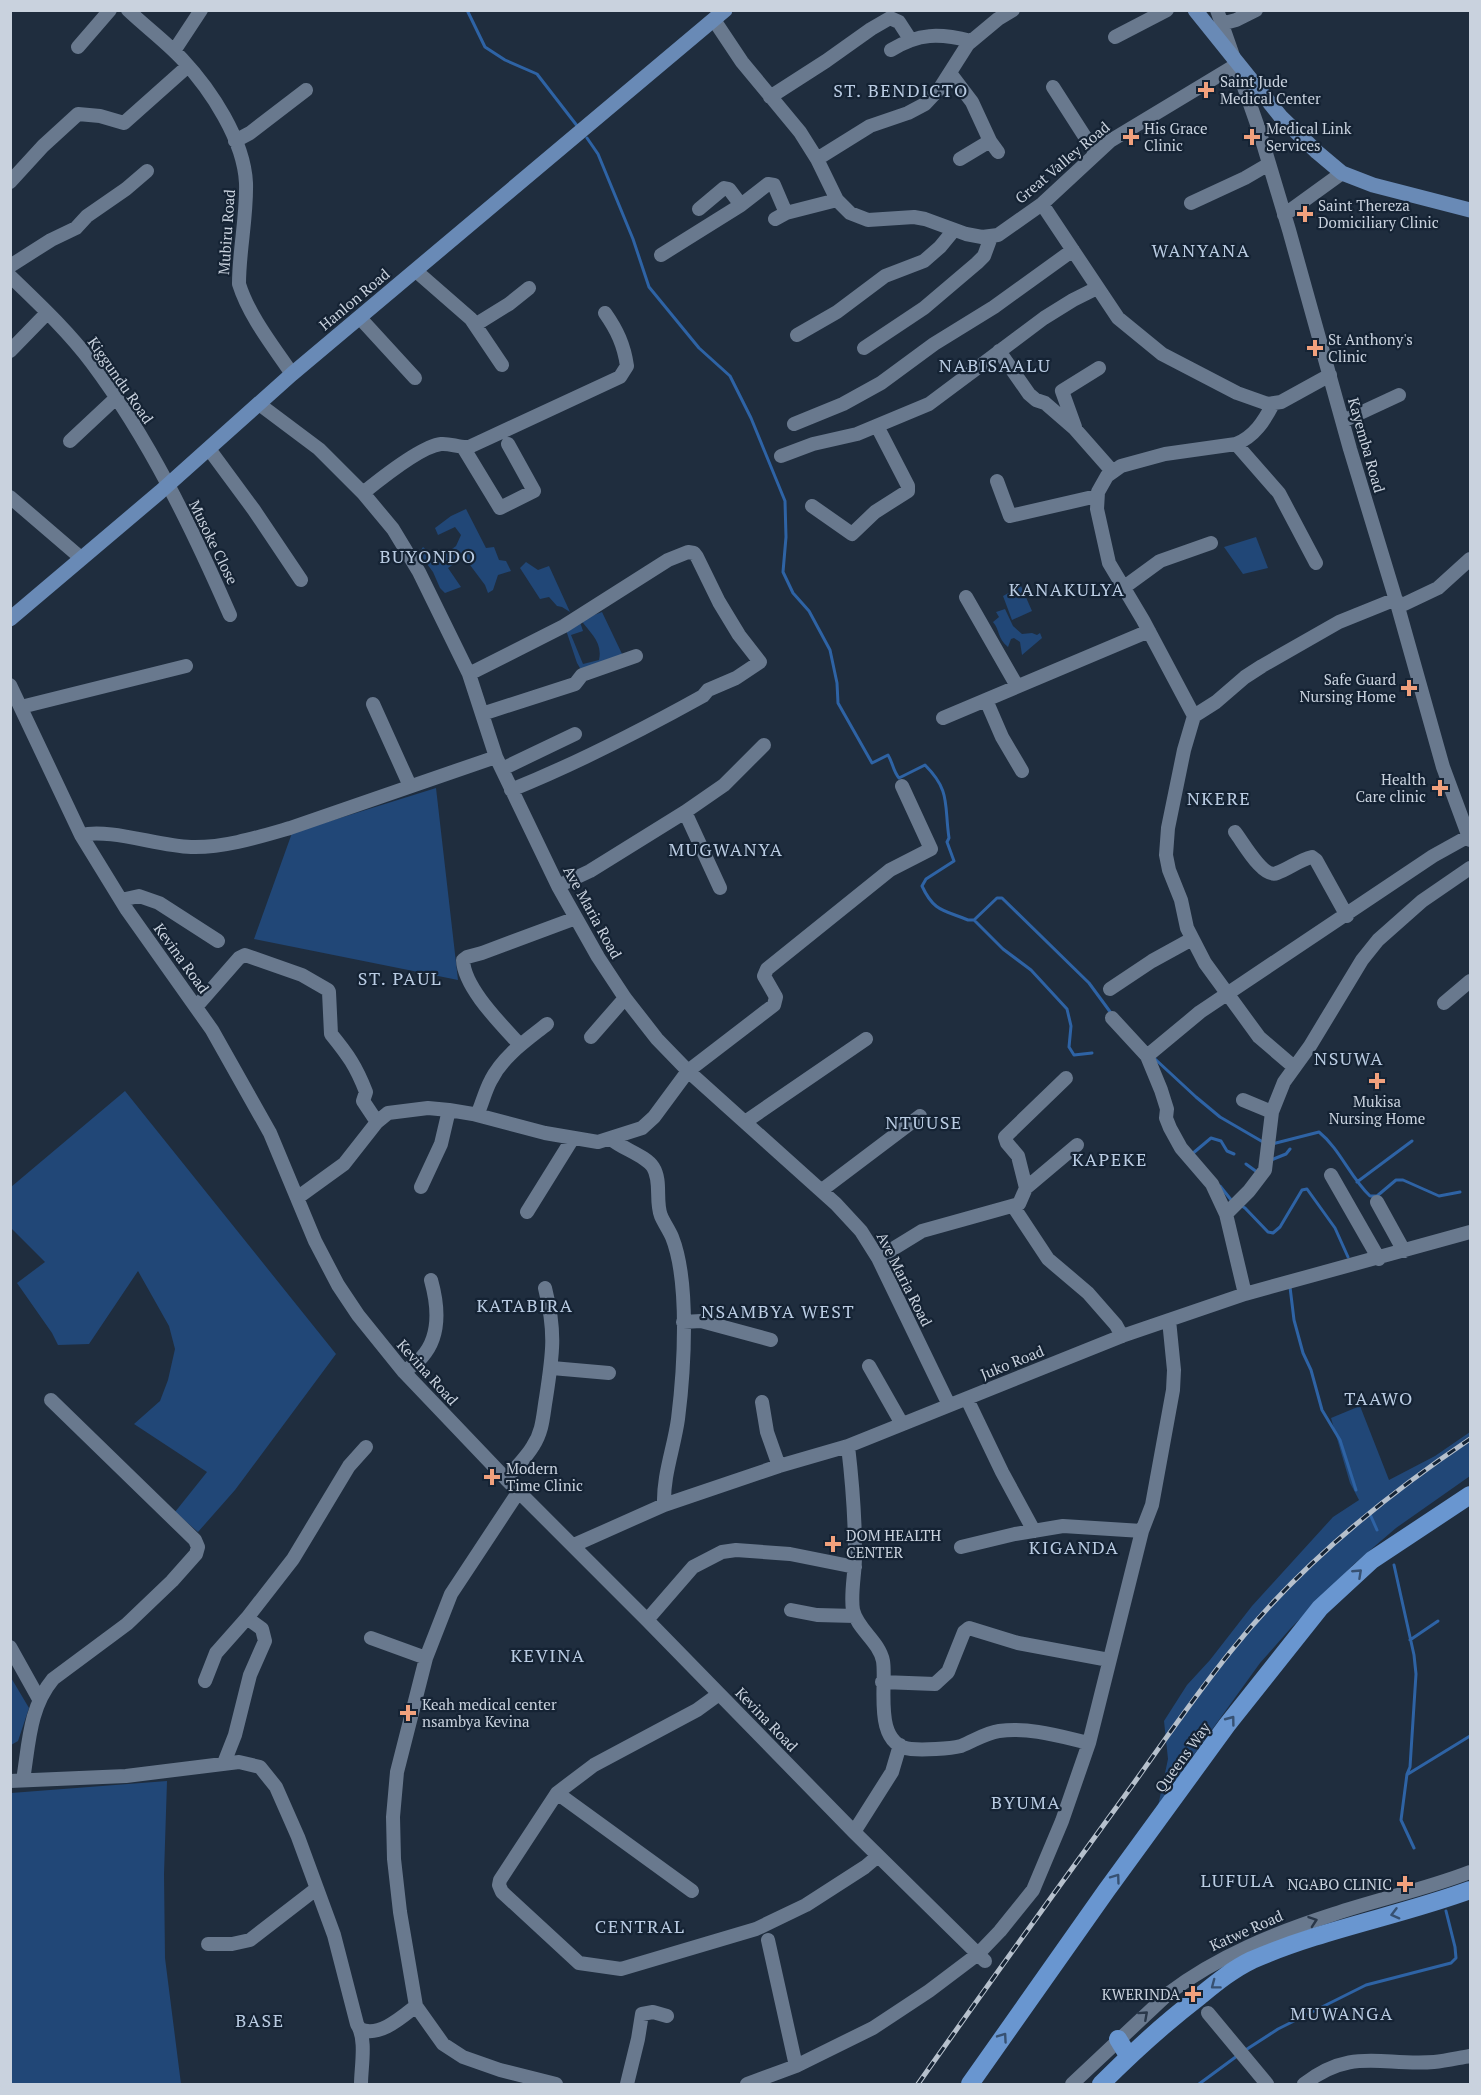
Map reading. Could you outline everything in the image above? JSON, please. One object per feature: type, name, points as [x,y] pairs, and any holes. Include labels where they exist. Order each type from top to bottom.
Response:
[{"type":"highway","name":"Queens Way","points":[[970,2085],[1221,1735],[1320,1608],[1372,1560],[1470,1495]]},
{"type":"highway","name":"Katwe Road","points":[[1104,2083],[1170,2019],[1251,1961],[1422,1897],[1470,1890]]},
{"type":"highway","points":[[1118,2039],[1129,2057]]},
{"type":"main road","points":[[1195,10],[1281,117],[1342,173],[1373,185],[1470,210]]},
{"type":"main road","name":"Hanlon Road","points":[[10,619],[168,485],[292,374],[719,15]]},
{"type":"street","points":[[78,47],[110,10]]},
{"type":"street","name":"Mubiru Road","points":[[128,10],[188,66],[221,112],[235,141],[246,184],[239,284],[245,299],[292,374]]},
{"type":"street","points":[[174,51],[201,10]]},
{"type":"street","points":[[1115,37],[1167,10]]},
{"type":"street","points":[[1219,17],[1236,20],[1256,10]]},
{"type":"street","points":[[817,159],[870,126],[908,113],[925,104],[940,88],[965,47],[1009,11]]},
{"type":"street","points":[[719,15],[742,62],[800,132],[817,159],[837,200],[850,213],[862,219],[877,220],[915,216],[966,234],[991,237],[984,256],[977,263],[924,308],[864,348]]},
{"type":"street","name":"Kayemba Road","points":[[1219,17],[1269,164],[1443,767],[1470,838]]},
{"type":"street","points":[[771,97],[890,18],[899,22],[910,39]]},
{"type":"street","points":[[891,50],[910,39],[949,36],[971,41]]},
{"type":"street","name":"Great Valley Road","points":[[991,237],[998,235],[1042,204],[1110,141],[1235,62]]},
{"type":"street","points":[[10,182],[78,114],[100,116],[124,123],[188,66]]},
{"type":"street","points":[[950,73],[972,102],[994,146],[960,159]]},
{"type":"street","points":[[1053,87],[1096,154]]},
{"type":"street","points":[[235,141],[250,133],[306,90]]},
{"type":"street","points":[[1191,204],[1269,164]]},
{"type":"street","points":[[11,277],[51,240],[76,228],[87,216],[126,189],[147,171]]},
{"type":"street","points":[[1284,215],[1342,173]]},
{"type":"street","points":[[661,255],[741,205],[771,183],[774,185],[781,216],[837,200]]},
{"type":"street","points":[[699,209],[724,188],[729,189],[741,205]]},
{"type":"street","points":[[1042,204],[1118,318],[1162,354],[1237,393],[1273,404],[1281,402],[1330,375]]},
{"type":"street","points":[[797,335],[837,312],[885,276],[924,261],[954,230]]},
{"type":"street","points":[[794,424],[843,404],[880,383],[934,344],[994,307],[1073,250]]},
{"type":"street","points":[[416,271],[475,325],[502,365]]},
{"type":"street","name":"Kiggundu Road","points":[[11,277],[91,361],[168,485]]},
{"type":"street","points":[[475,325],[509,304],[529,288]]},
{"type":"street","points":[[781,456],[813,444],[857,434],[929,404],[1057,309],[1097,288]]},
{"type":"street","points":[[363,493],[426,449],[442,444],[469,447],[620,377],[627,366],[624,346],[604,313]]},
{"type":"street","points":[[10,351],[48,314]]},
{"type":"street","points":[[360,318],[415,378]]},
{"type":"street","points":[[999,351],[1029,394],[1034,399],[1045,403],[1076,429],[1112,471]]},
{"type":"street","points":[[1076,429],[1062,391],[1099,368]]},
{"type":"street","points":[[1343,421],[1399,395]]},
{"type":"street","points":[[70,441],[116,398]]},
{"type":"street","name":"Ave Maria Road","points":[[259,404],[319,449],[363,493],[393,529],[419,572],[469,674],[499,763],[558,886],[625,998],[657,1039],[688,1071],[822,1190],[853,1222],[878,1258],[949,1405]]},
{"type":"street","points":[[1194,716],[1107,558],[1097,509],[1098,496],[1102,483],[1112,471],[1121,466],[1165,454],[1236,444],[1258,428],[1273,404]]},
{"type":"street","points":[[812,506],[852,534],[875,512],[908,491],[908,486],[877,426]]},
{"type":"street","points":[[463,447],[500,508],[534,491],[508,444]]},
{"type":"street","points":[[1236,444],[1279,493],[1316,563]]},
{"type":"street","points":[[209,449],[301,580]]},
{"type":"street","points":[[997,481],[1010,516],[1098,496]]},
{"type":"street","name":"Musoke Close","points":[[168,485],[230,615]]},
{"type":"street","points":[[10,497],[81,558]]},
{"type":"street","points":[[1123,588],[1160,561],[1211,543]]},
{"type":"street","points":[[469,674],[564,626],[668,560],[688,552],[697,557],[739,635],[760,662],[736,678],[708,690],[703,696],[641,731],[567,767],[511,790]]},
{"type":"street","points":[[1294,1067],[1259,1037],[1205,963],[1187,928],[1181,900],[1169,870],[1166,855],[1168,828],[1184,750],[1194,716],[1216,702],[1245,677],[1339,622],[1422,597],[1438,588],[1470,560]]},
{"type":"street","points":[[966,597],[1017,687]]},
{"type":"street","points":[[943,718],[1149,631]]},
{"type":"street","points":[[482,714],[562,689],[575,684],[583,674],[636,656]]},
{"type":"street","points":[[21,707],[186,666]]},
{"type":"street","name":"Kevina Road","points":[[10,685],[81,835],[121,900],[212,1030],[270,1133],[315,1241],[338,1285],[358,1315],[404,1372],[506,1479],[574,1545],[854,1832],[981,1958]]},
{"type":"street","points":[[986,700],[1002,736],[1022,771]]},
{"type":"street","points":[[373,704],[410,786]]},
{"type":"street","points":[[81,835],[97,833],[190,847],[218,845],[290,828],[410,786],[499,763],[576,735]]},
{"type":"street","points":[[558,886],[590,871],[685,812],[724,785],[764,746]]},
{"type":"street","points":[[297,1198],[344,1164],[377,1122],[388,1113],[428,1108],[449,1110],[477,1115],[510,1125],[598,1142],[646,1125],[688,1071],[774,1005],[776,998],[764,976],[767,969],[890,870],[931,849],[902,786]]},
{"type":"street","points":[[685,812],[720,888]]},
{"type":"street","points":[[1235,832],[1268,874],[1274,875],[1304,858],[1312,857],[1316,860],[1347,916]]},
{"type":"street","points":[[1147,1056],[1200,1012],[1347,916],[1433,856],[1470,838]]},
{"type":"street","points":[[1226,1214],[1249,1191],[1265,1170],[1272,1112],[1284,1082],[1310,1046],[1371,947],[1422,902],[1470,868]]},
{"type":"street","points":[[121,900],[139,896],[159,903],[218,941]]},
{"type":"street","points":[[520,1045],[479,998],[464,968],[463,960],[576,918]]},
{"type":"street","points":[[1110,990],[1152,961],[1192,939]]},
{"type":"street","points":[[196,1007],[239,958],[245,955],[302,975],[328,990],[331,1034],[347,1052],[359,1072],[366,1092],[363,1101],[377,1122]]},
{"type":"street","points":[[1444,1003],[1470,981]]},
{"type":"street","points":[[591,1037],[625,998]]},
{"type":"street","points":[[1112,1018],[1147,1056],[1161,1090],[1170,1128],[1181,1148],[1212,1184],[1226,1214],[1245,1294]]},
{"type":"street","points":[[477,1115],[491,1080],[509,1056],[547,1024]]},
{"type":"street","points":[[745,1122],[866,1039]]},
{"type":"street","points":[[1026,1188],[1018,1156],[1005,1137],[1066,1078]]},
{"type":"street","points":[[1243,1100],[1272,1112]]},
{"type":"street","points":[[421,1187],[441,1144],[449,1110]]},
{"type":"street","points":[[822,1190],[920,1116]]},
{"type":"street","points":[[527,1212],[573,1138]]},
{"type":"street","points":[[611,1139],[620,1147],[646,1161],[657,1177],[661,1215],[672,1237],[681,1280],[684,1344],[678,1419],[664,1477],[664,1505]]},
{"type":"street","points":[[878,1258],[921,1232],[1013,1206],[1020,1202],[1026,1188],[1077,1145]]},
{"type":"street","points":[[1331,1175],[1379,1258]]},
{"type":"street","points":[[1377,1202],[1404,1251]]},
{"type":"street","points":[[1013,1206],[1048,1259],[1088,1293],[1116,1325],[1122,1336]]},
{"type":"street","name":"Juko Road","points":[[574,1545],[664,1505],[778,1466],[848,1446],[1122,1336],[1245,1294],[1470,1232]]},
{"type":"street","points":[[404,1372],[423,1356],[431,1344],[435,1331],[436,1298],[431,1281]]},
{"type":"street","points":[[506,1479],[533,1447],[542,1427],[552,1368],[553,1324],[545,1288]]},
{"type":"street","points":[[747,2085],[796,2066],[873,2028],[981,1958],[1033,1890],[1062,1821],[1089,1743],[1142,1531],[1152,1505],[1173,1390],[1174,1370],[1169,1320]]},
{"type":"street","points":[[683,1322],[701,1321],[771,1340]]},
{"type":"street","points":[[869,1366],[903,1424]]},
{"type":"street","points":[[552,1368],[609,1373]]},
{"type":"street","points":[[966,1399],[1034,1531]]},
{"type":"street","points":[[51,1400],[195,1540],[198,1547],[196,1554],[172,1581],[127,1624],[53,1679],[35,1709],[17,1781],[73,1780],[240,1762],[260,1767],[276,1787],[298,1837],[334,1935],[360,2029],[361,2085]]},
{"type":"street","points":[[762,1402],[767,1432],[778,1466]]},
{"type":"street","points":[[848,1446],[852,1483],[855,1567],[853,1605],[855,1616],[881,1655],[884,1664],[883,1710],[891,1736],[900,1745],[910,1749],[946,1749],[998,1731],[1025,1730],[1089,1743]]},
{"type":"street","points":[[205,1681],[216,1653],[248,1618],[293,1560],[343,1475],[366,1447]]},
{"type":"street","points":[[519,1491],[451,1594],[426,1658],[397,1772],[393,1817],[394,1859],[400,1912],[416,2006],[443,2044],[463,2057],[556,2085]]},
{"type":"street","points":[[961,1547],[1063,1526],[1142,1531]]},
{"type":"street","points":[[647,1620],[693,1567],[722,1552],[736,1550],[790,1554],[855,1567]]},
{"type":"street","points":[[790,1610],[817,1615],[855,1616]]},
{"type":"street","points":[[224,1763],[235,1736],[250,1675],[265,1641],[262,1629],[248,1618]]},
{"type":"street","points":[[882,1682],[935,1684],[948,1672],[964,1632],[969,1628],[1018,1643],[1109,1660]]},
{"type":"street","points":[[371,1638],[426,1658]]},
{"type":"street","points":[[10,1647],[39,1699]]},
{"type":"street","points":[[719,1694],[697,1710],[594,1765],[557,1793],[501,1880],[499,1885],[502,1892],[579,1964],[621,1969],[756,1929],[806,1905],[878,1856]]},
{"type":"street","points":[[854,1832],[892,1772],[900,1745]]},
{"type":"street","points":[[557,1793],[693,1891]]},
{"type":"street","name":"Katwe Road","points":[[1072,2085],[1118,2039],[1185,1981],[1235,1952],[1335,1914],[1422,1897],[1470,1872]]},
{"type":"street","points":[[208,1944],[232,1944],[250,1940],[316,1889]]},
{"type":"street","points":[[768,1940],[796,2066]]},
{"type":"street","points":[[360,2029],[375,2031],[397,2020],[416,2006]]},
{"type":"street","points":[[627,2085],[642,2014],[653,2012],[667,2016]]},
{"type":"street","points":[[1208,2013],[1267,2085]]},
{"type":"street","points":[[1304,2085],[1329,2068],[1348,2063],[1367,2060],[1435,2062],[1470,2056]]},
{"type":"shaded area","points":[[466,509],[486,548],[494,547],[499,560],[506,561],[511,571],[498,575],[493,590],[488,593],[485,585],[464,557],[448,568],[461,587],[445,593],[419,553],[423,547],[436,561],[456,546],[461,535],[455,527],[438,535],[435,528],[451,516]]},
{"type":"shaded area","points":[[1256,537],[1268,568],[1243,574],[1224,547]]},
{"type":"shaded area","points":[[526,562],[538,570],[549,566],[570,612],[557,606],[549,597],[540,599],[520,568]]},
{"type":"shaded area","points":[[1021,586],[1032,611],[1012,620],[1003,596]]},
{"type":"shaded area","points":[[1005,609],[1013,626],[1022,634],[1037,635],[1040,633],[1042,638],[1022,655],[1020,642],[1014,638],[1011,639],[1008,647],[993,622],[999,617],[996,612]]},
{"type":"shaded area","points":[[602,612],[623,656],[583,673],[577,663],[566,630],[580,622],[583,631],[571,635],[583,664],[599,660],[597,643],[581,620]]},
{"type":"shaded area","points":[[436,788],[458,980],[254,939],[292,833]]},
{"type":"shaded area","points":[[125,1091],[336,1354],[235,1490],[198,1532],[175,1512],[207,1472],[134,1424],[160,1401],[168,1380],[175,1349],[169,1326],[138,1271],[89,1344],[58,1345],[17,1283],[45,1262],[11,1228],[11,1187]]},
{"type":"shaded area","points":[[1360,1406],[1389,1480],[1435,1456],[1470,1432],[1470,1476],[1396,1528],[1354,1564],[1290,1629],[1260,1663],[1185,1767],[1157,1811],[1168,1759],[1164,1721],[1187,1685],[1210,1660],[1252,1606],[1333,1517],[1359,1500],[1350,1483],[1331,1418]]},
{"type":"shaded area","points":[[10,1676],[29,1708],[18,1741],[11,1745]]},
{"type":"shaded area","points":[[167,1781],[164,1874],[165,1958],[181,2084],[11,2084],[11,1793]]},
{"type":"waterway","points":[[467,10],[485,47],[505,60],[537,74],[578,127]]},
{"type":"waterway","points":[[587,138],[598,154],[633,239],[649,287],[699,348],[730,376],[751,418],[785,501],[786,537],[783,572],[793,593],[809,611],[830,650],[837,683],[838,703],[872,763],[888,755],[899,778],[925,765],[943,791],[949,838],[947,842],[954,861],[926,879],[922,886],[926,895],[940,909],[968,920],[974,920],[997,898],[1002,898],[1089,983],[1111,1013]]},
{"type":"waterway","points":[[974,920],[1003,949],[1031,970],[1067,1009],[1071,1026],[1069,1047],[1074,1055],[1092,1053]]},
{"type":"waterway","points":[[1155,1059],[1220,1117],[1263,1142]]},
{"type":"waterway","points":[[1272,1144],[1319,1132],[1333,1146],[1370,1196],[1377,1196],[1396,1180],[1403,1180],[1439,1196],[1460,1192]]},
{"type":"waterway","points":[[1192,1154],[1211,1138],[1221,1141],[1227,1151],[1234,1154]]},
{"type":"waterway","points":[[1357,1182],[1412,1141]]},
{"type":"waterway","points":[[1271,1160],[1286,1154],[1290,1149]]},
{"type":"waterway","points":[[1246,1164],[1257,1172]]},
{"type":"waterway","points":[[1220,1186],[1232,1201]]},
{"type":"waterway","points":[[1240,1205],[1268,1232],[1273,1233],[1280,1227],[1302,1190],[1307,1189],[1335,1228],[1348,1257]]},
{"type":"waterway","points":[[1290,1287],[1294,1320],[1303,1353],[1311,1370],[1322,1410],[1340,1440],[1356,1490]]},
{"type":"waterway","points":[[1369,1512],[1377,1530]]},
{"type":"waterway","points":[[1394,1565],[1416,1674],[1410,1767],[1401,1820],[1414,1848]]},
{"type":"waterway","points":[[1410,1640],[1438,1621]]},
{"type":"waterway","points":[[1408,1774],[1470,1736]]},
{"type":"waterway","points":[[1244,2051],[1278,2029],[1366,1985],[1451,1963],[1456,1958],[1455,1947],[1446,1911]]},
{"type":"waterway","points":[[1199,2084],[1237,2056]]},
{"type":"railway","points":[[918,2084],[1185,1711],[1257,1620],[1312,1563],[1342,1536],[1405,1485],[1470,1439]]},
{"type":"place","name":"Saint Jude Medical Center","points":[[1206,90]]},
{"type":"place","name":"His Grace Clinic","points":[[1131,137]]},
{"type":"place","name":"Medical Link Services","points":[[1252,137]]},
{"type":"place","name":"Saint Thereza Domiciliary Clinic","points":[[1305,214]]},
{"type":"place","name":"St Anthony's Clinic","points":[[1315,348]]},
{"type":"place","name":"Safe Guard Nursing Home","points":[[1409,688]]},
{"type":"place","name":"Health Care clinic","points":[[1440,788]]},
{"type":"place","name":"Mukisa Nursing Home","points":[[1377,1081]]},
{"type":"place","name":"Modern Time Clinic","points":[[492,1477]]},
{"type":"place","name":"DOM HEALTH CENTER","points":[[833,1544]]},
{"type":"place","name":"Keah medical center nsambya Kevina","points":[[408,1713]]},
{"type":"place","name":"NGABO CLINIC","points":[[1405,1884]]},
{"type":"place","name":"KWERINDA","points":[[1193,1994]]},
{"type":"district","name":"ST. BENDICTO","points":[[901,90]]},
{"type":"district","name":"WANYANA","points":[[1201,250]]},
{"type":"district","name":"NABISAALU","points":[[995,365]]},
{"type":"district","name":"BUYONDO","points":[[428,556]]},
{"type":"district","name":"KANAKULYA","points":[[1067,589]]},
{"type":"district","name":"NKERE","points":[[1219,798]]},
{"type":"district","name":"MUGWANYA","points":[[726,849]]},
{"type":"district","name":"ST. PAUL","points":[[400,978]]},
{"type":"district","name":"NSUWA","points":[[1349,1058]]},
{"type":"district","name":"NTUUSE","points":[[924,1122]]},
{"type":"district","name":"KAPEKE","points":[[1110,1159]]},
{"type":"district","name":"KATABIRA","points":[[525,1305]]},
{"type":"district","name":"NSAMBYA WEST","points":[[778,1311]]},
{"type":"district","name":"TAAWO","points":[[1379,1398]]},
{"type":"district","name":"KIGANDA","points":[[1074,1547]]},
{"type":"district","name":"KEVINA","points":[[548,1655]]},
{"type":"district","name":"BYUMA","points":[[1026,1802]]},
{"type":"district","name":"LUFULA","points":[[1238,1880]]},
{"type":"district","name":"CENTRAL","points":[[640,1926]]},
{"type":"district","name":"MUWANGA","points":[[1342,2013]]},
{"type":"district","name":"BASE","points":[[260,2020]]}]
